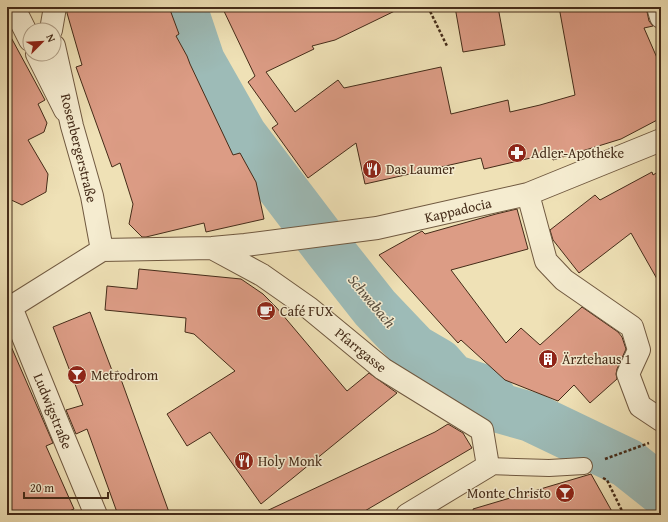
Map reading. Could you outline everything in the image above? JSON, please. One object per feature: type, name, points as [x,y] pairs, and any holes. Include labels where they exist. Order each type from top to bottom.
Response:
[{"type":"street","points":[[12,7],[22,24]]},
{"type":"street","points":[[52,22],[55,7]]},
{"type":"street","points":[[658,7],[661,17]]},
{"type":"street","points":[[41,62],[72,126]]},
{"type":"street","name":"Rosenbergerstraße","points":[[58,62],[72,126],[92,196],[102,250]]},
{"type":"street","name":"Kappadocia","points":[[245,245],[377,228],[528,194],[661,140]]},
{"type":"street","points":[[528,194],[546,262],[564,280],[632,327],[639,350],[628,374],[640,406],[661,420]]},
{"type":"street","name":"Pfarrgasse","points":[[102,250],[212,248],[245,245]]},
{"type":"street","name":"Pfarrgasse","points":[[212,248],[262,275],[309,308],[383,369],[482,430],[488,466]]},
{"type":"street","points":[[9,306],[102,250]]},
{"type":"street","name":"Ludwigstraße","points":[[9,306],[96,515]]},
{"type":"street","points":[[407,515],[488,466]]},
{"type":"lane","points":[[488,466],[549,468],[584,466]]},
{"type":"path","points":[[428,7],[448,46]]},
{"type":"path","points":[[584,466],[651,442]]},
{"type":"path","points":[[584,466],[607,480],[624,515]]},
{"type":"building","points":[[67,7],[169,7],[179,34],[176,36],[187,56],[233,155],[240,153],[256,182],[264,219],[206,232],[204,223],[146,237],[142,237],[129,224],[133,204],[120,163],[112,167],[76,67],[82,65],[67,13]]},
{"type":"building","points":[[222,7],[403,7],[335,40],[312,46],[314,49],[266,72],[295,112],[338,80],[344,88],[441,67],[451,114],[508,100],[510,112],[575,95],[559,7],[646,7],[649,21],[653,26],[644,28],[661,67],[661,118],[621,139],[553,160],[552,153],[484,169],[481,158],[365,184],[356,143],[308,178],[272,128],[278,124],[248,82],[255,76]]},
{"type":"building","points":[[455,7],[498,7],[505,45],[463,52]]},
{"type":"building","points":[[7,30],[22,58],[22,62],[24,62],[45,100],[38,104],[47,123],[44,132],[28,140],[48,174],[46,192],[22,205],[7,198]]},
{"type":"building","points":[[661,170],[661,286],[631,233],[579,273],[553,240],[550,230],[595,195],[600,200],[652,172],[653,175]]},
{"type":"building","points":[[517,209],[528,249],[451,270],[506,343],[521,328],[540,345],[582,307],[618,332],[622,337],[626,349],[617,369],[617,379],[590,403],[574,385],[558,401],[505,380],[461,340],[458,343],[379,255],[422,231],[425,234]]},
{"type":"building","points":[[139,269],[241,279],[263,294],[276,307],[347,391],[369,373],[397,393],[261,504],[210,432],[187,446],[167,414],[235,371],[194,334],[185,332],[186,318],[105,310],[107,286],[137,289]]},
{"type":"building","points":[[90,312],[113,373],[118,371],[170,515],[118,515],[87,429],[76,434],[66,410],[83,405],[53,327]]},
{"type":"building","points":[[7,337],[53,443],[46,446],[74,509],[59,515],[7,515]]},
{"type":"building","points":[[448,424],[463,433],[472,448],[358,515],[258,515],[435,432]]},
{"type":"building","points":[[591,474],[614,515],[474,515],[473,509]]},
{"type":"waterway","name":"Schwabach","points":[[182,7],[200,61],[242,135],[375,308],[414,349],[438,363],[452,379],[485,390],[499,408],[531,417],[627,463],[661,490]]},
{"type":"place","name":"Adler-Apotheke","points":[[517,153]]},
{"type":"place","name":"Das Laumer","points":[[372,169]]},
{"type":"place","name":"Café FUX","points":[[266,311]]},
{"type":"place","name":"Ärztehaus 1","points":[[548,359]]},
{"type":"place","name":"Metrodrom","points":[[77,375]]},
{"type":"place","name":"Holy Monk","points":[[244,461]]},
{"type":"place","name":"Monte Christo","points":[[565,493]]}]
